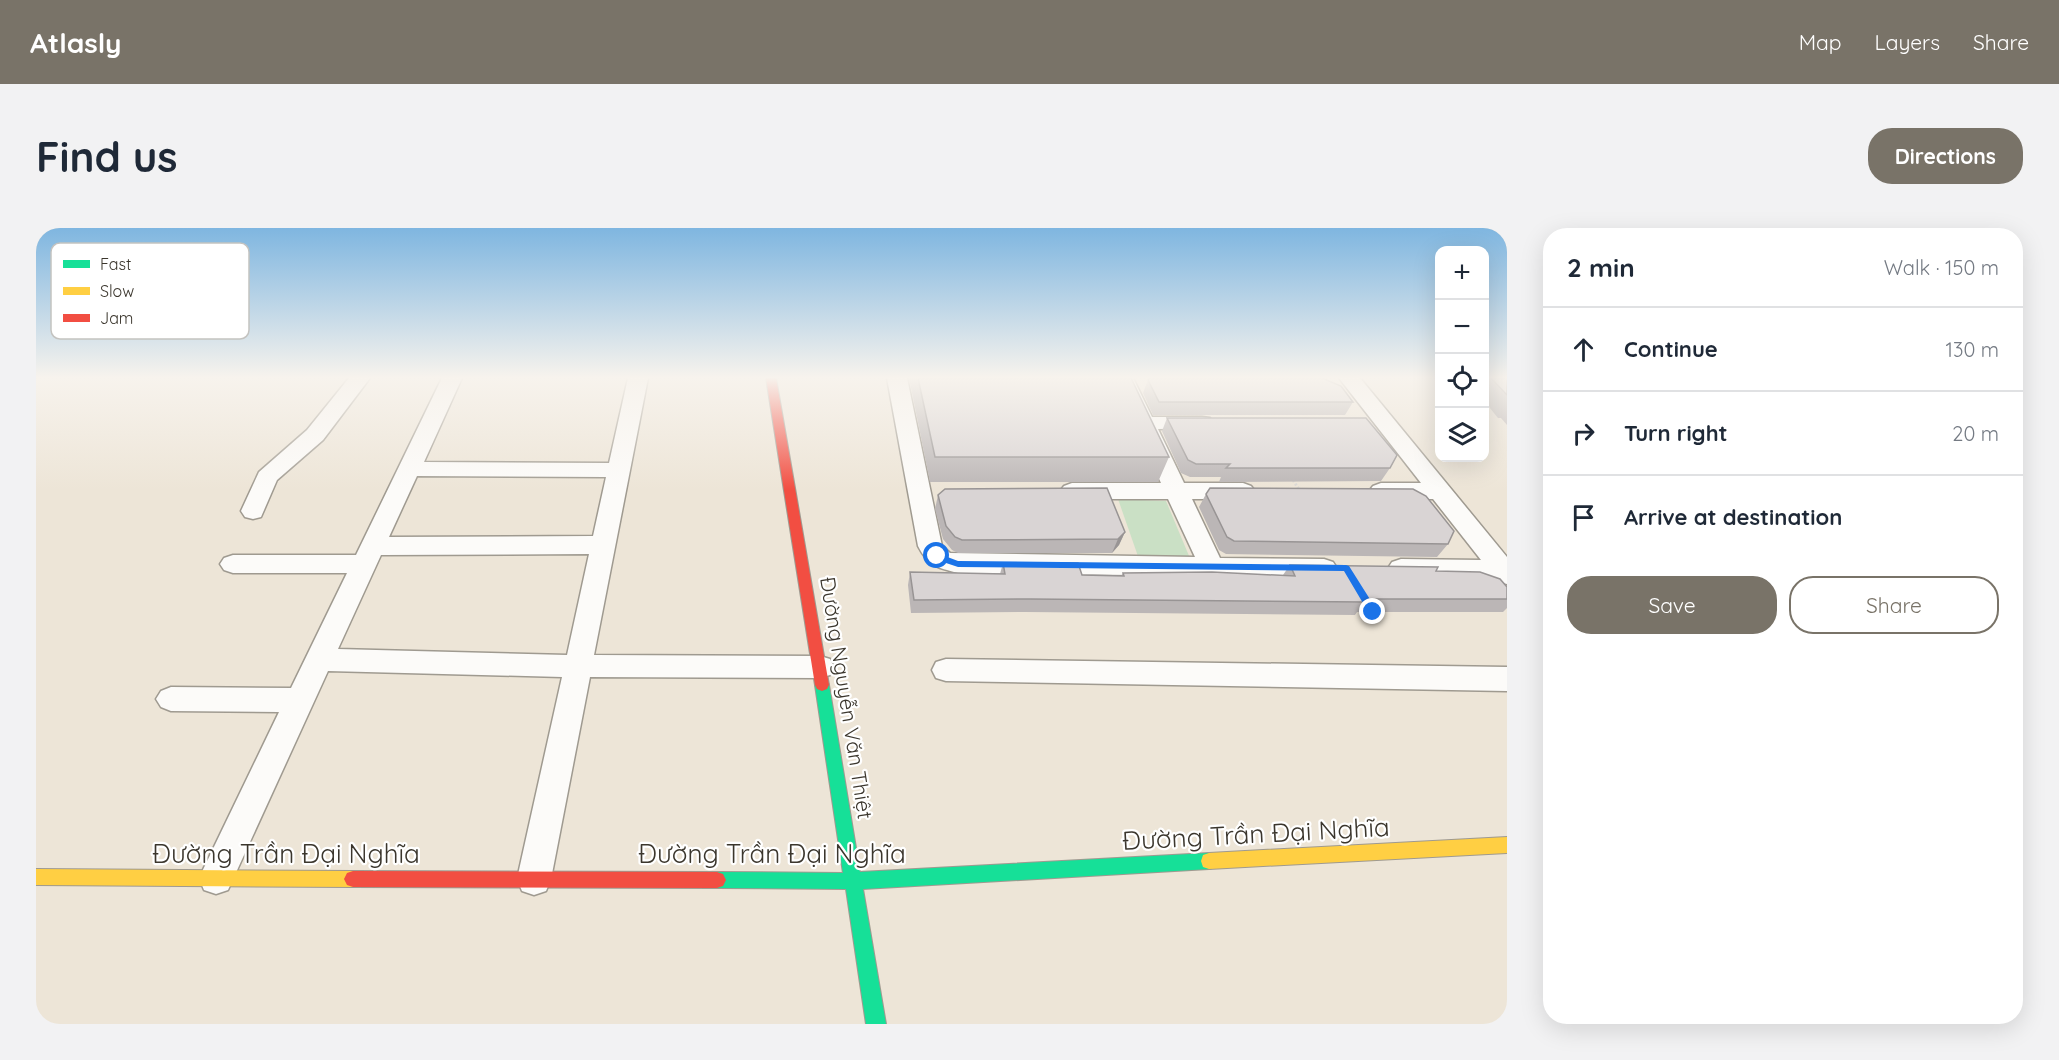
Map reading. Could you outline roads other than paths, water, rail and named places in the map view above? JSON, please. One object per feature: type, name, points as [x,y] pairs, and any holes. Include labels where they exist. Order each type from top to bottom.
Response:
[{"type":"street","points":[[253,510],[267,477],[315,435],[331,415]]},
{"type":"street","points":[[216,878],[435,415]]},
{"type":"street","points":[[534,879],[630,415]]},
{"type":"street","name":"Đường Nguyễn Văn Thiệt","points":[[777,415],[855,881],[876,1024]]},
{"type":"street","points":[[907,415],[929,492],[932,549],[942,560],[952,563],[1346,568]]},
{"type":"street","points":[[1140,415],[1212,567]]},
{"type":"street","points":[[1368,415],[1372,423],[1439,491],[1505,572]]},
{"type":"street","points":[[1143,423],[1224,423]]},
{"type":"street","points":[[409,470],[619,470]]},
{"type":"street","points":[[1046,492],[1266,491]]},
{"type":"street","points":[[1358,491],[1439,491]]},
{"type":"street","points":[[232,564],[369,555],[603,545]]},
{"type":"street","points":[[1382,568],[1505,572]]},
{"type":"street","points":[[319,660],[578,666],[820,667]]},
{"type":"street","points":[[946,670],[1507,678]]},
{"type":"street","points":[[171,699],[300,700]]},
{"type":"street","name":"Đường Trần Đại Nghĩa","points":[[38,879],[855,881],[1507,845]]}]
